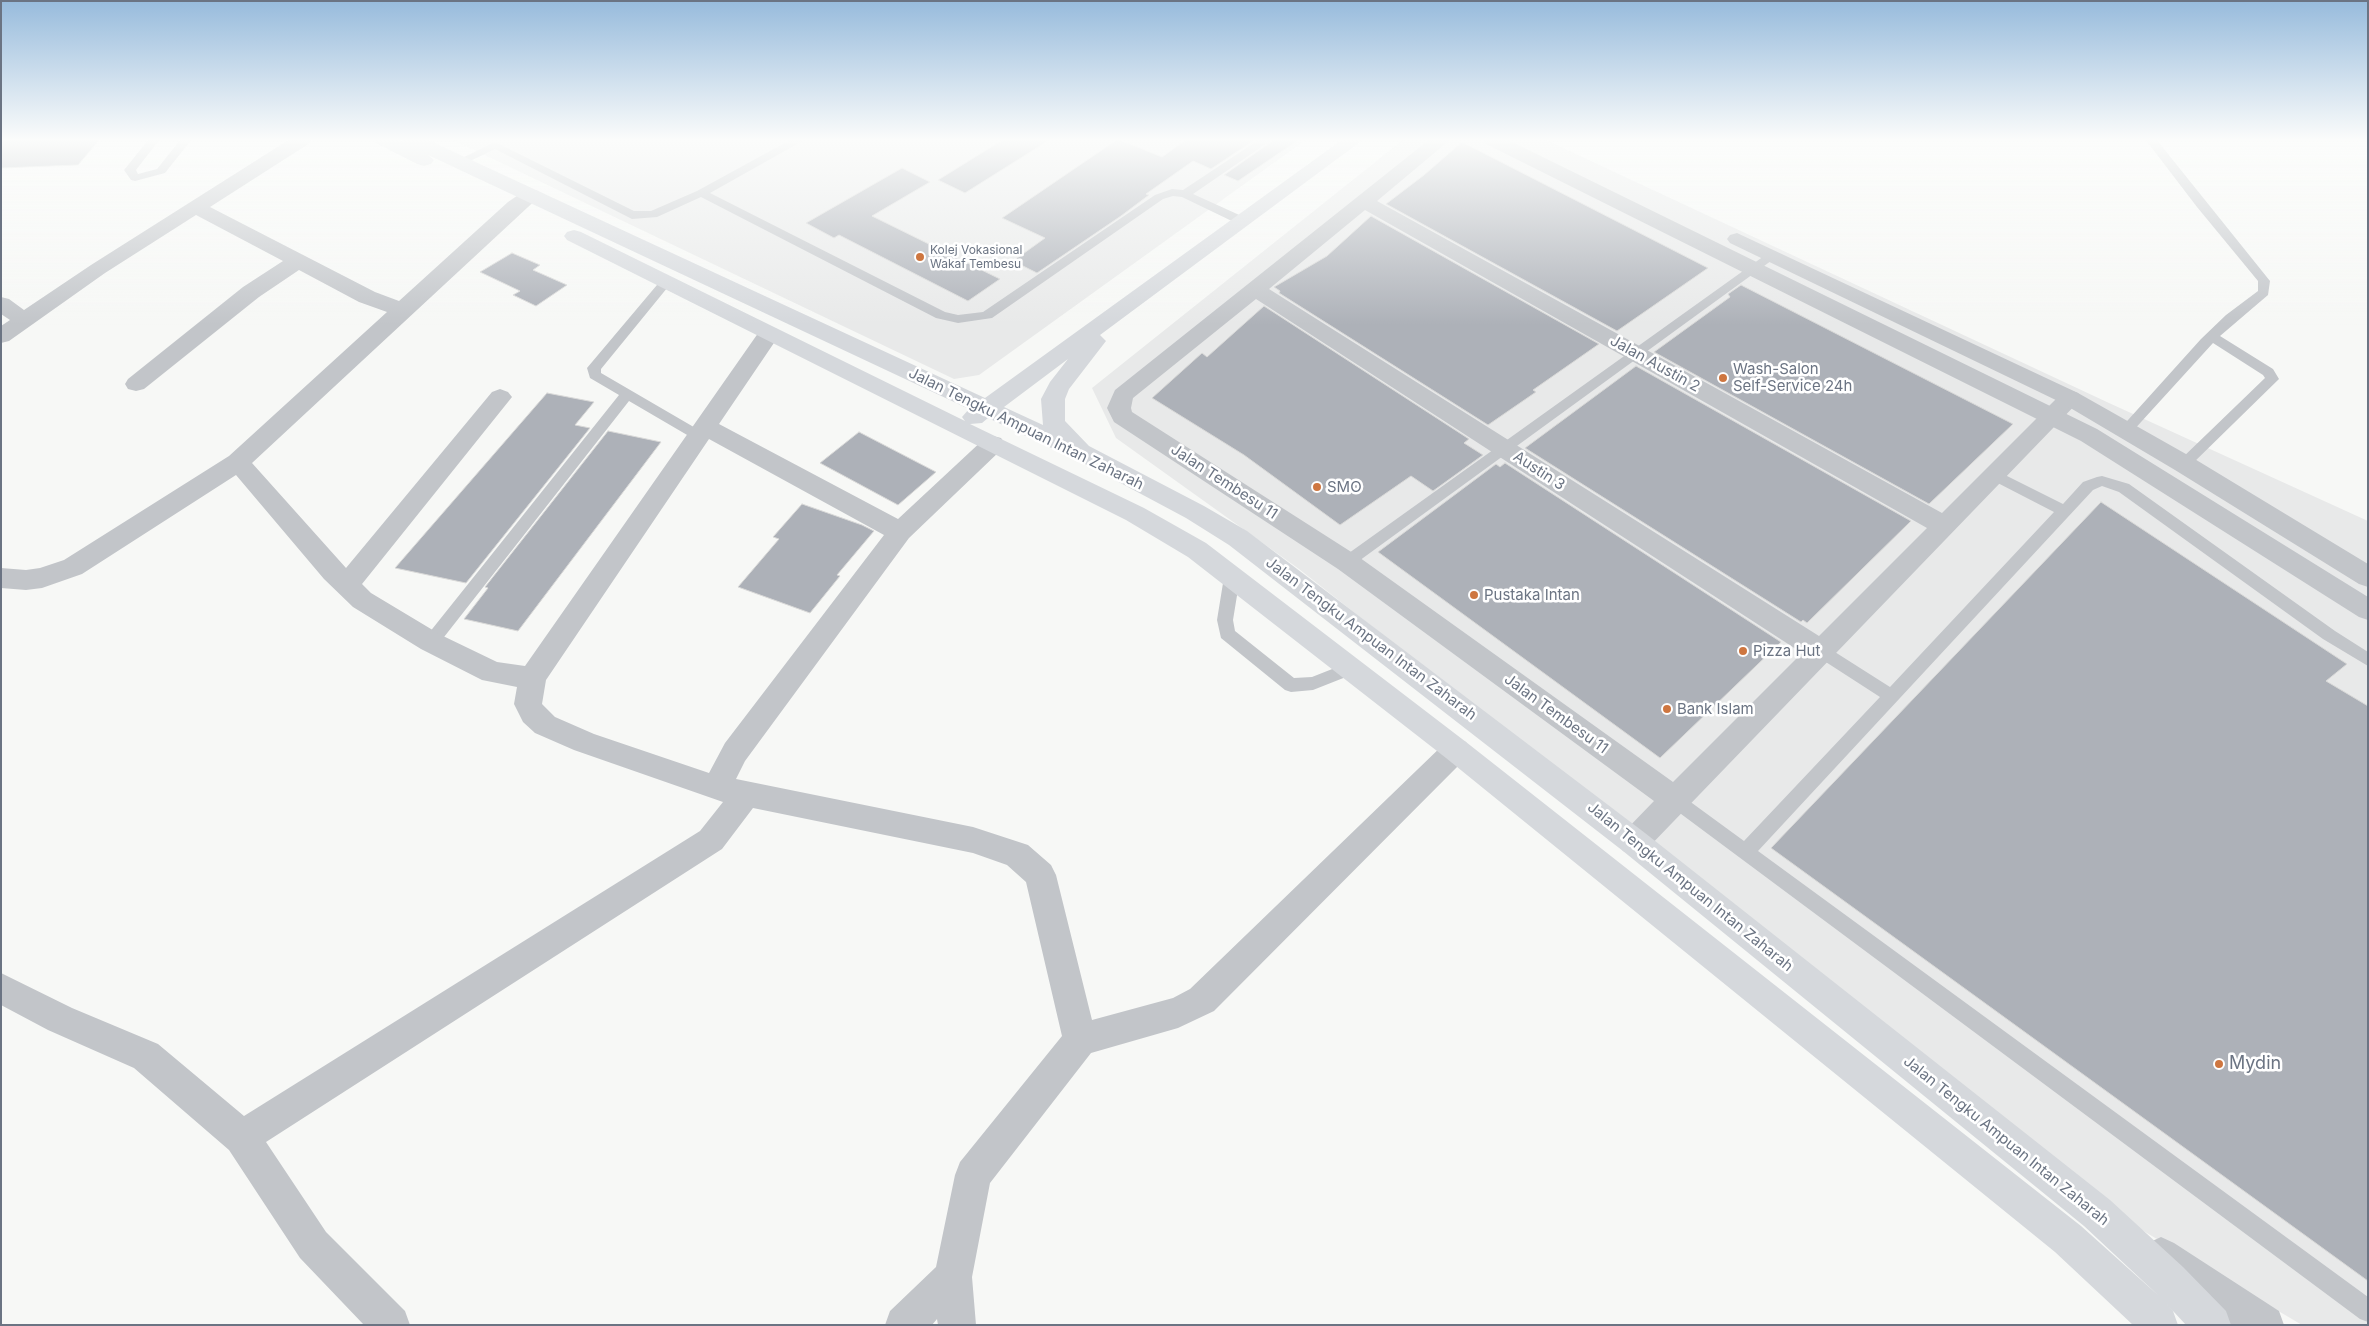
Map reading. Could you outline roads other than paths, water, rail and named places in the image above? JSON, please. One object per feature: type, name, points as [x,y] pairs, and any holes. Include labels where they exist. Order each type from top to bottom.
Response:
[{"type":"main road","name":"Jalan Tengku Ampuan Intan Zaharah","points":[[523,201],[666,282],[1134,514],[1197,550],[1456,750],[2068,1239],[2146,1310],[2159,1325]]},
{"type":"main road","name":"Jalan Tengku Ampuan Intan Zaharah","points":[[523,201],[928,381],[1094,458],[1195,512],[1238,538],[1350,621],[1634,842],[2097,1213],[2170,1280],[2212,1325]]},
{"type":"main road","points":[[959,428],[1270,201]]},
{"type":"main road","points":[[1094,458],[1065,438],[1053,422],[1053,399],[1058,387],[1118,312]]},
{"type":"main road","points":[[928,381],[957,389],[980,388],[1034,373]]},
{"type":"street","points":[[1,336],[98,269],[205,201]]},
{"type":"street","points":[[1,578],[26,580],[42,578],[73,567],[238,462],[523,201]]},
{"type":"street","points":[[1628,201],[1762,261],[2061,407],[2126,430],[2368,577]]},
{"type":"street","points":[[1658,201],[1690,216]]},
{"type":"street","name":"Jalan Tembesu 11","points":[[1365,202],[1123,395],[1119,408],[1122,416],[1347,562],[1675,800]]},
{"type":"street","name":"Jalan Austin 2","points":[[1365,202],[1944,526]]},
{"type":"street","points":[[195,207],[368,297],[402,310]]},
{"type":"street","points":[[1717,229],[1762,261]]},
{"type":"street","points":[[136,384],[251,292],[298,261]]},
{"type":"street","name":"Austin 3","points":[[1256,290],[1822,651]]},
{"type":"street","points":[[1,304],[25,320]]},
{"type":"street","points":[[770,334],[532,678],[528,704],[534,714],[546,725],[584,742],[716,788],[973,840],[1017,855],[1040,874],[1080,1040]]},
{"type":"street","points":[[347,585],[500,397]]},
{"type":"street","points":[[1634,842],[2061,407]]},
{"type":"street","points":[[2061,407],[2089,435],[2368,610]]},
{"type":"street","points":[[702,432],[900,532]]},
{"type":"street","points":[[716,788],[735,752],[900,532],[993,444]]},
{"type":"street","points":[[238,462],[362,600],[431,642],[492,672],[532,678]]},
{"type":"street","points":[[956,1325],[953,1277],[973,1175],[1080,1040],[1178,1012],[1202,1000],[1456,750]]},
{"type":"street","points":[[242,1137],[711,840],[747,794]]},
{"type":"street","points":[[1,988],[60,1019],[146,1056],[242,1137],[313,1245],[391,1325]]},
{"type":"street","points":[[2097,1213],[2265,1325]]},
{"type":"street","points":[[904,1325],[953,1277]]},
{"type":"lane","points":[[604,201],[632,215],[653,214],[683,201]]},
{"type":"lane","points":[[717,201],[941,315],[958,319],[987,315],[1153,201]]},
{"type":"lane","points":[[1198,201],[1242,221]]},
{"type":"lane","points":[[2126,430],[2212,336],[2264,292],[2264,281],[2254,267],[2198,201]]},
{"type":"lane","points":[[1347,562],[1762,261]]},
{"type":"lane","points":[[666,282],[594,368],[595,375],[627,394],[702,432]]},
{"type":"lane","points":[[2184,464],[2272,379],[2268,372],[2212,336]]},
{"type":"lane","points":[[431,642],[627,394]]},
{"type":"lane","points":[[1995,475],[2064,511]]},
{"type":"lane","points":[[1746,851],[2088,486],[2102,481],[2124,488],[2329,635],[2368,660]]},
{"type":"lane","points":[[1232,577],[1225,620],[1227,634],[1290,684],[1313,683],[1350,668]]},
{"type":"lane","points":[[1822,651],[1891,696]]},
{"type":"lane","points":[[1675,800],[2366,1308]]},
{"type":"place","name":"Kolej Vokasional Wakaf Tembesu","points":[[920,257]]},
{"type":"place","name":"Wash-Salon Self-Service 24h","points":[[1723,378]]},
{"type":"place","name":"SMO","points":[[1317,487]]},
{"type":"place","name":"Pustaka Intan","points":[[1474,595]]},
{"type":"place","name":"Pizza Hut","points":[[1743,651]]},
{"type":"place","name":"Bank Islam","points":[[1667,709]]},
{"type":"place","name":"Mydin","points":[[2219,1064]]}]
